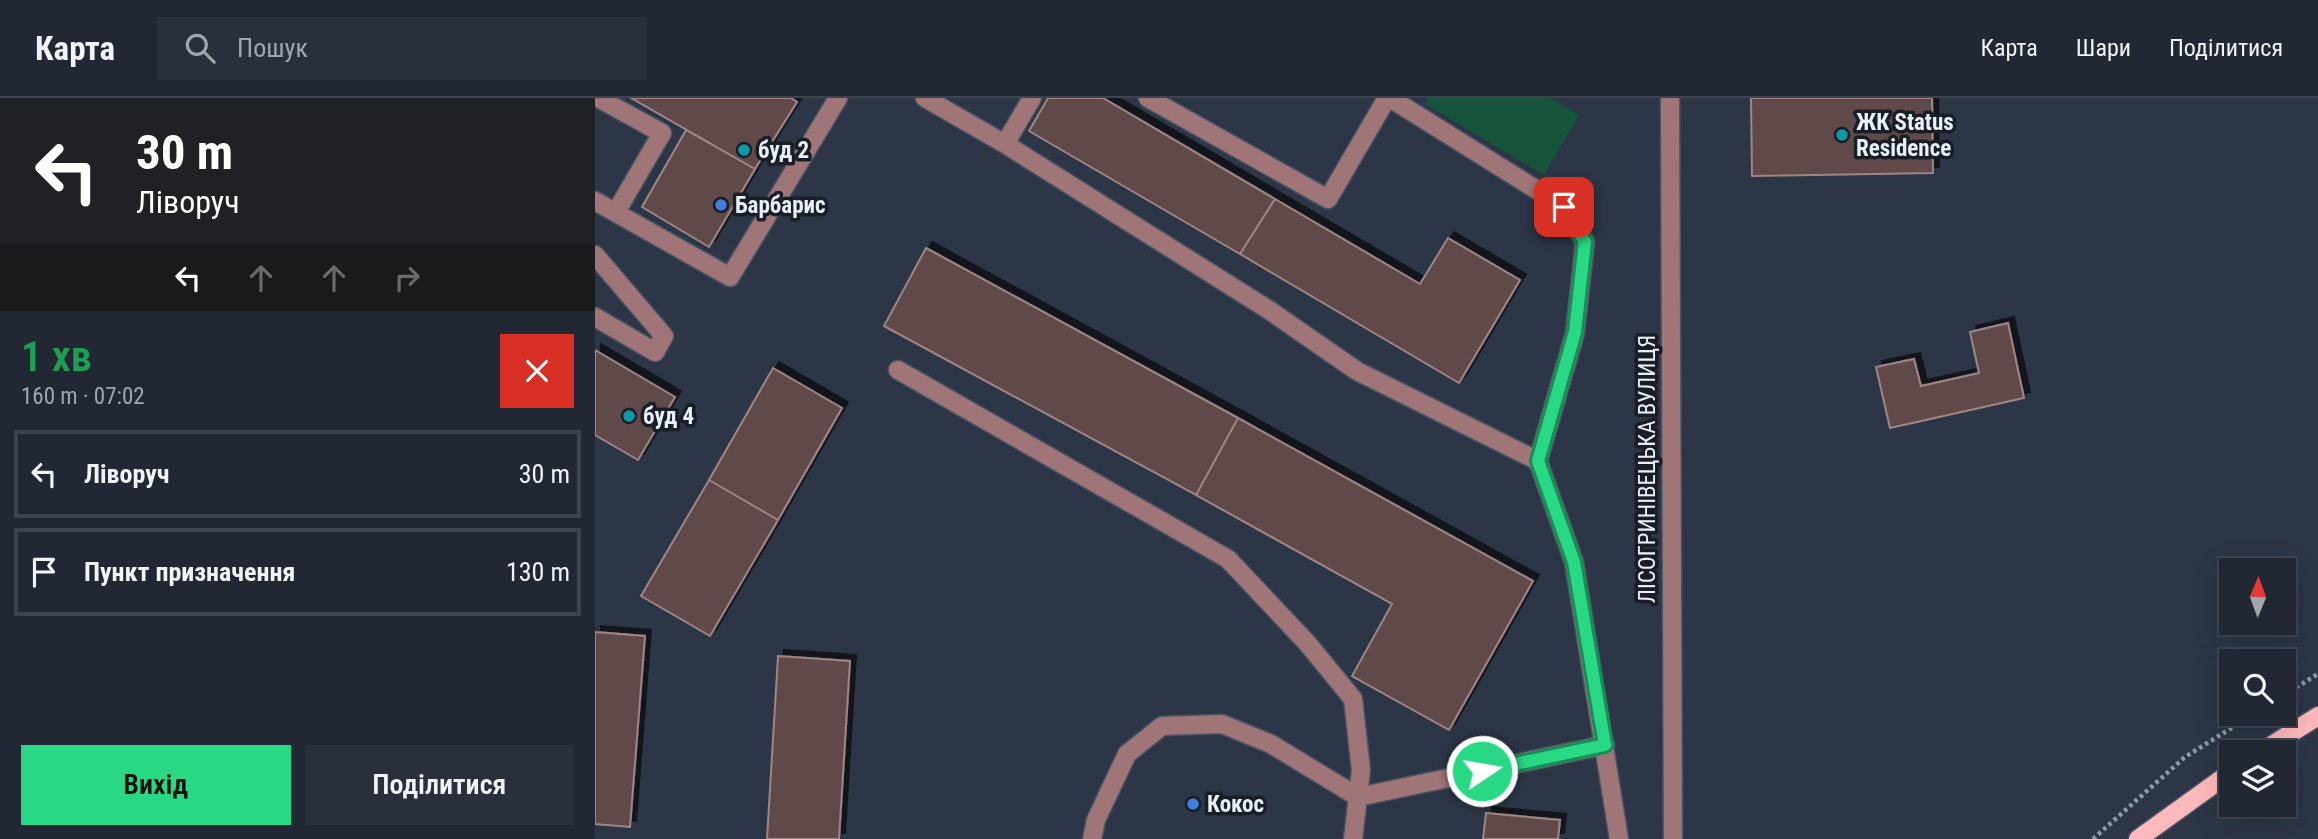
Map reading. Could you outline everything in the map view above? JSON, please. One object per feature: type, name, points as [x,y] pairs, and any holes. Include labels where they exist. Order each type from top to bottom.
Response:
[{"type":"main road","points":[[2280,740],[2318,716]]},
{"type":"main road","points":[[2138,839],[2219,781]]},
{"type":"street","points":[[598,98],[661,133],[616,212]]},
{"type":"street","points":[[595,201],[730,277],[838,98]]},
{"type":"street","points":[[925,98],[1005,144],[1269,310],[1357,371],[1538,461]]},
{"type":"street","points":[[1005,144],[1032,98]]},
{"type":"street","points":[[1148,98],[1328,199],[1388,98],[1564,207],[1585,242],[1575,332],[1538,461],[1574,562],[1619,839]]},
{"type":"street","name":"ЛІСОГРИНІВЕЦЬКА ВУЛИЦЯ","points":[[1669,98],[1673,839]]},
{"type":"street","points":[[595,255],[664,336],[655,352],[595,317]]},
{"type":"street","points":[[898,370],[1229,559],[1308,644],[1353,699],[1361,770],[1353,839]]},
{"type":"street","points":[[1092,839],[1096,820],[1127,754],[1161,726],[1222,724],[1271,744],[1358,797],[1605,745]]},
{"type":"path","points":[[2296,688],[2318,674]]},
{"type":"path","points":[[2093,839],[2185,757],[2235,726]]},
{"type":"green space","points":[[1428,98],[1551,98],[1579,115],[1544,175],[1425,104]]},
{"type":"building","name":"буд 2","points":[[631,98],[791,98],[797,102],[755,169]]},
{"type":"building","points":[[1048,98],[1103,98],[1275,199],[1240,254],[1029,131]]},
{"type":"building","name":"ЖК Status Residence","points":[[1751,98],[1932,98],[1933,173],[1752,176]]},
{"type":"building","points":[[686,130],[755,169],[709,247],[642,207]]},
{"type":"building","points":[[1275,199],[1420,284],[1448,238],[1520,280],[1459,383],[1240,254]]},
{"type":"building","points":[[926,248],[1238,418],[1196,495],[884,326]]},
{"type":"building","points":[[2008,323],[2024,398],[1890,428],[1876,367],[1914,359],[1921,386],[1979,373],[1970,332]]},
{"type":"building","name":"буд 4","points":[[595,350],[675,397],[638,460],[595,435]]},
{"type":"building","points":[[773,368],[842,408],[778,520],[709,480]]},
{"type":"building","points":[[1238,418],[1533,581],[1449,730],[1352,676],[1392,604],[1196,495]]},
{"type":"building","points":[[709,480],[778,520],[710,636],[641,596]]},
{"type":"building","points":[[595,632],[645,636],[630,827],[595,824]]},
{"type":"building","points":[[778,656],[850,661],[839,839],[767,839]]},
{"type":"building","points":[[1486,813],[1560,820],[1558,839],[1483,839]]},
{"type":"place","name":"ЖК Status Residence","points":[[1842,135]]},
{"type":"place","name":"буд 2","points":[[744,150]]},
{"type":"place","name":"Барбарис","points":[[721,205]]},
{"type":"place","name":"буд 4","points":[[629,416]]},
{"type":"place","name":"Кокос","points":[[1193,804]]},
{"type":"route","points":[[1482,771],[1605,745],[1574,562],[1538,461],[1575,332],[1585,242],[1564,207]]}]
